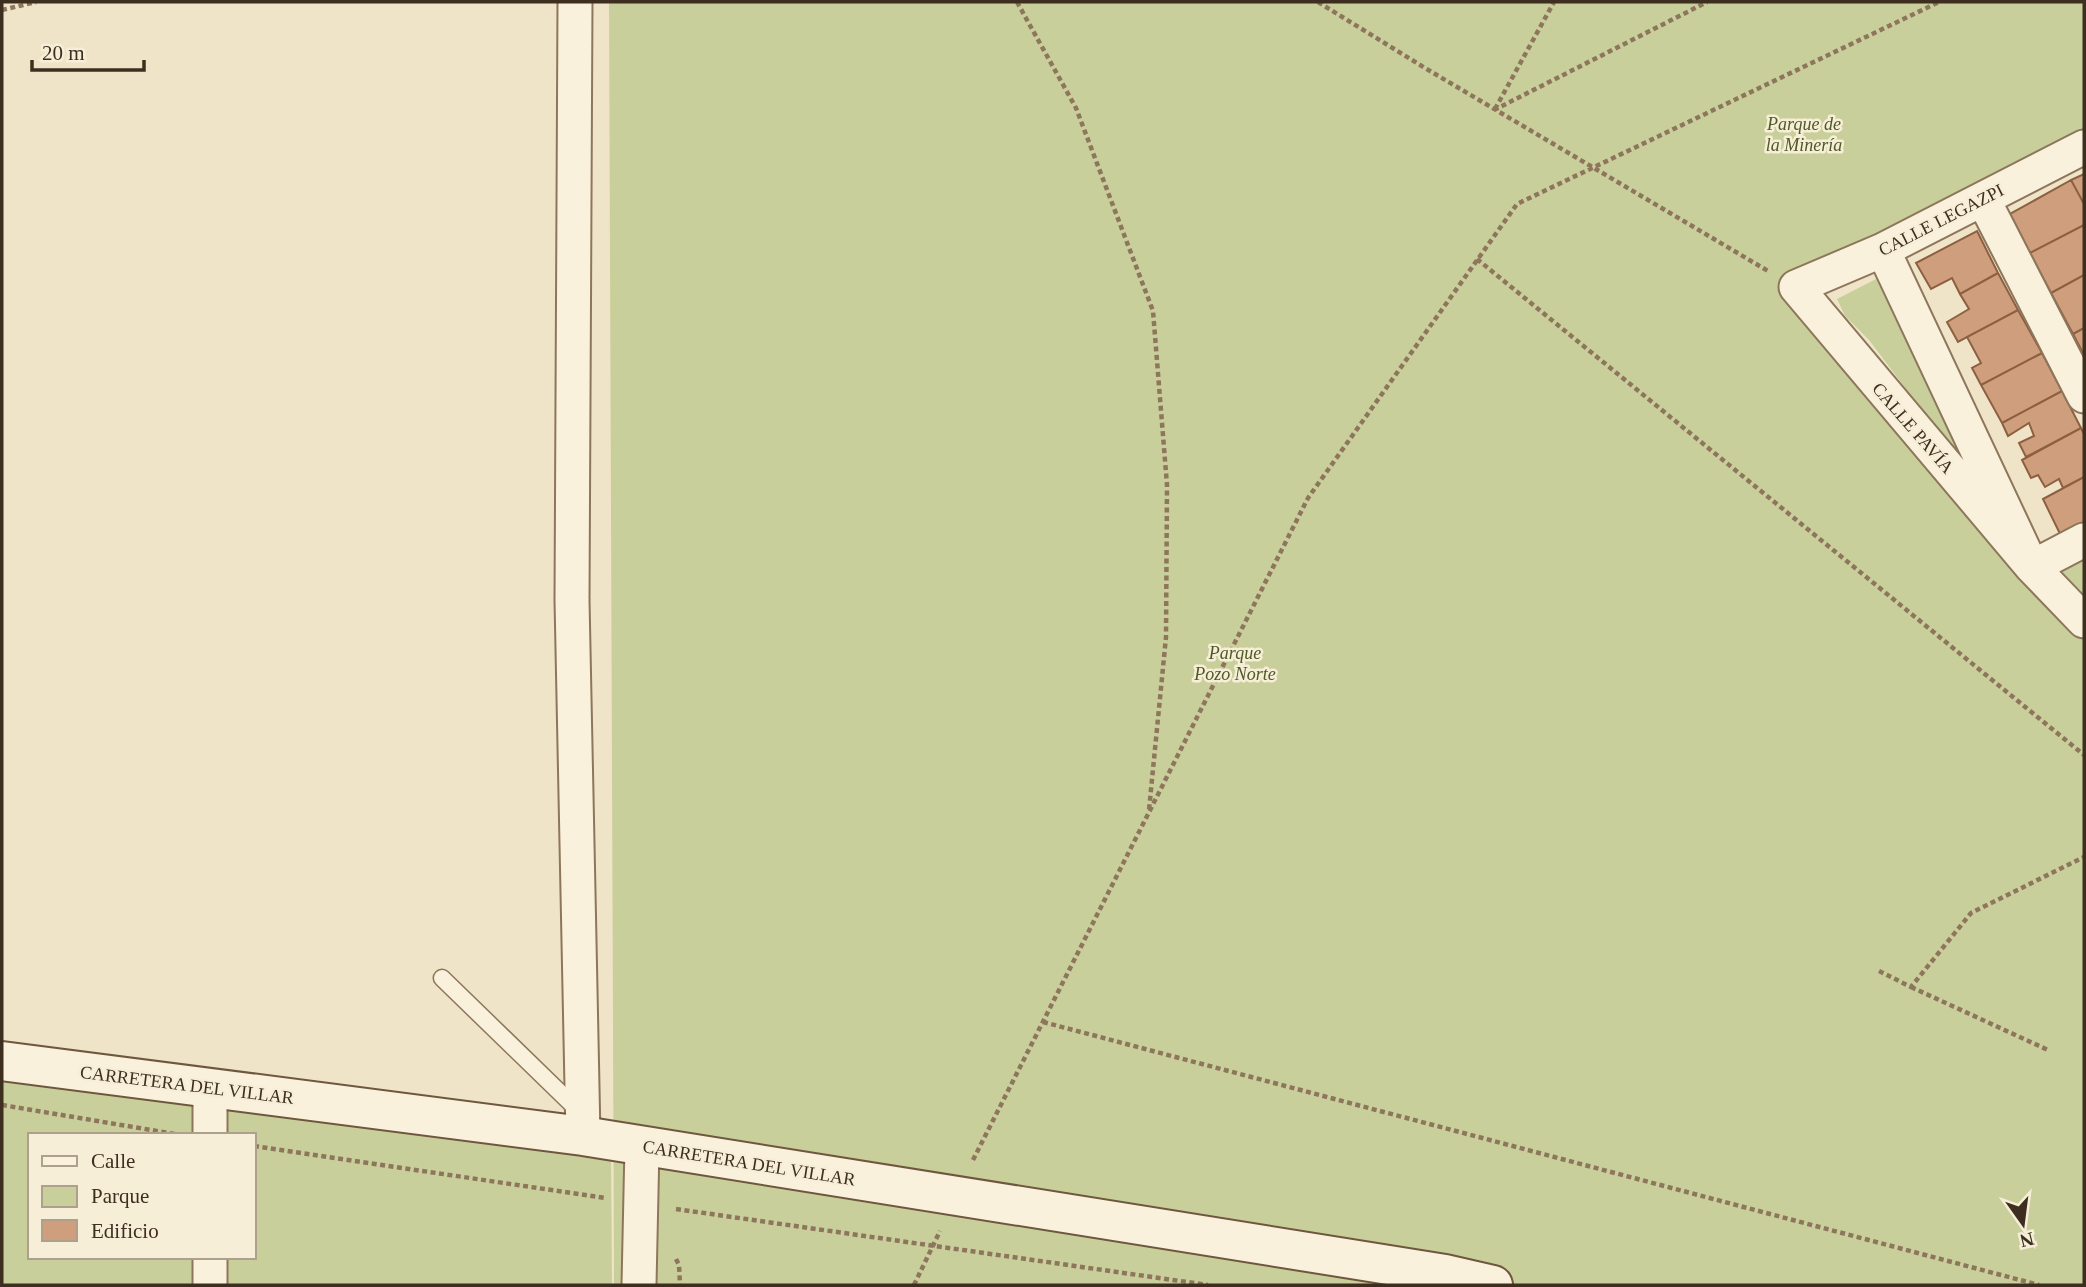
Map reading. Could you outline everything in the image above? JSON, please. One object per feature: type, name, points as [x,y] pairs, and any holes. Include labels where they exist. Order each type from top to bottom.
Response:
[{"type":"street","points":[[575,2],[572,600],[583,1125]]},
{"type":"street","name":"CALLE LEGAZPI","points":[[1796,287],[1883,250],[2084,147]]},
{"type":"street","points":[[1983,199],[2084,396]]},
{"type":"street","name":"CALLE PAVÍA","points":[[1883,250],[2032,567]]},
{"type":"street","name":"CALLE PAVÍA","points":[[1796,287],[2032,567],[2084,621]]},
{"type":"street","points":[[2032,567],[2084,540]]},
{"type":"street","name":"CARRETERA DEL VILLAR","points":[[2,1061],[210,1088],[583,1125],[642,1146],[1445,1274],[1493,1285]]},
{"type":"street","points":[[210,1088],[210,1133]]},
{"type":"street","points":[[639,1285],[642,1146]]},
{"type":"street","points":[[210,1259],[210,1285]]},
{"type":"lane","points":[[442,978],[583,1125]]},
{"type":"path","points":[[2,10],[36,2]]},
{"type":"path","points":[[1017,2],[1076,108],[1153,311],[1167,485],[1166,637],[1148,814]]},
{"type":"path","points":[[1318,2],[1494,110],[1796,287]]},
{"type":"path","points":[[1494,110],[1554,2]]},
{"type":"path","points":[[1494,110],[1707,2]]},
{"type":"path","points":[[914,1285],[955,1196],[1308,498],[1517,204],[1939,2]]},
{"type":"path","points":[[1477,259],[2084,755]]},
{"type":"path","points":[[1912,987],[1971,913],[2084,857]]},
{"type":"path","points":[[1879,971],[2048,1050]]},
{"type":"path","points":[[1043,1022],[2039,1285]]},
{"type":"path","points":[[2,1105],[168,1133]]},
{"type":"path","points":[[256,1146],[1208,1285]]},
{"type":"green space","name":"Parque Pozo Norte","points":[[609,2],[2084,2],[2084,143],[1796,288],[2032,566],[2084,540],[2084,1285],[614,1285]]},
{"type":"green space","points":[[1876,279],[1991,488],[1982,490],[1869,340],[1845,316],[1837,299]]},
{"type":"green space","points":[[2,1061],[611,1141],[612,1285],[2,1285]]},
{"type":"building","points":[[2084,174],[2084,204],[2071,180]]},
{"type":"building","points":[[2071,180],[2084,204],[2084,225],[2030,253],[2010,214]]},
{"type":"building","points":[[2084,225],[2084,275],[2051,293],[2030,253]]},
{"type":"building","points":[[1977,231],[1998,273],[1960,294],[1952,278],[1931,289],[1916,263]]},
{"type":"building","points":[[1998,273],[2018,310],[1958,342],[1947,322],[1969,309],[1960,294]]},
{"type":"building","points":[[2084,275],[2084,328],[2073,334],[2051,293]]},
{"type":"building","points":[[2018,310],[2042,353],[1981,385],[1972,368],[1981,363],[1967,337]]},
{"type":"building","points":[[2084,328],[2084,355],[2073,334]]},
{"type":"building","points":[[2042,353],[2062,391],[2002,423],[1981,385]]},
{"type":"building","points":[[2062,391],[2081,428],[2026,457],[2019,443],[2034,436],[2029,423],[2008,436],[2002,423]]},
{"type":"building","points":[[2081,428],[2084,434],[2084,477],[2063,488],[2059,479],[2045,487],[2038,475],[2031,478],[2022,460]]},
{"type":"building","points":[[2084,477],[2084,529],[2063,540],[2043,499]]},
{"type":"park label","name":"Parque de la Minería","points":[[1804,134]]}]
